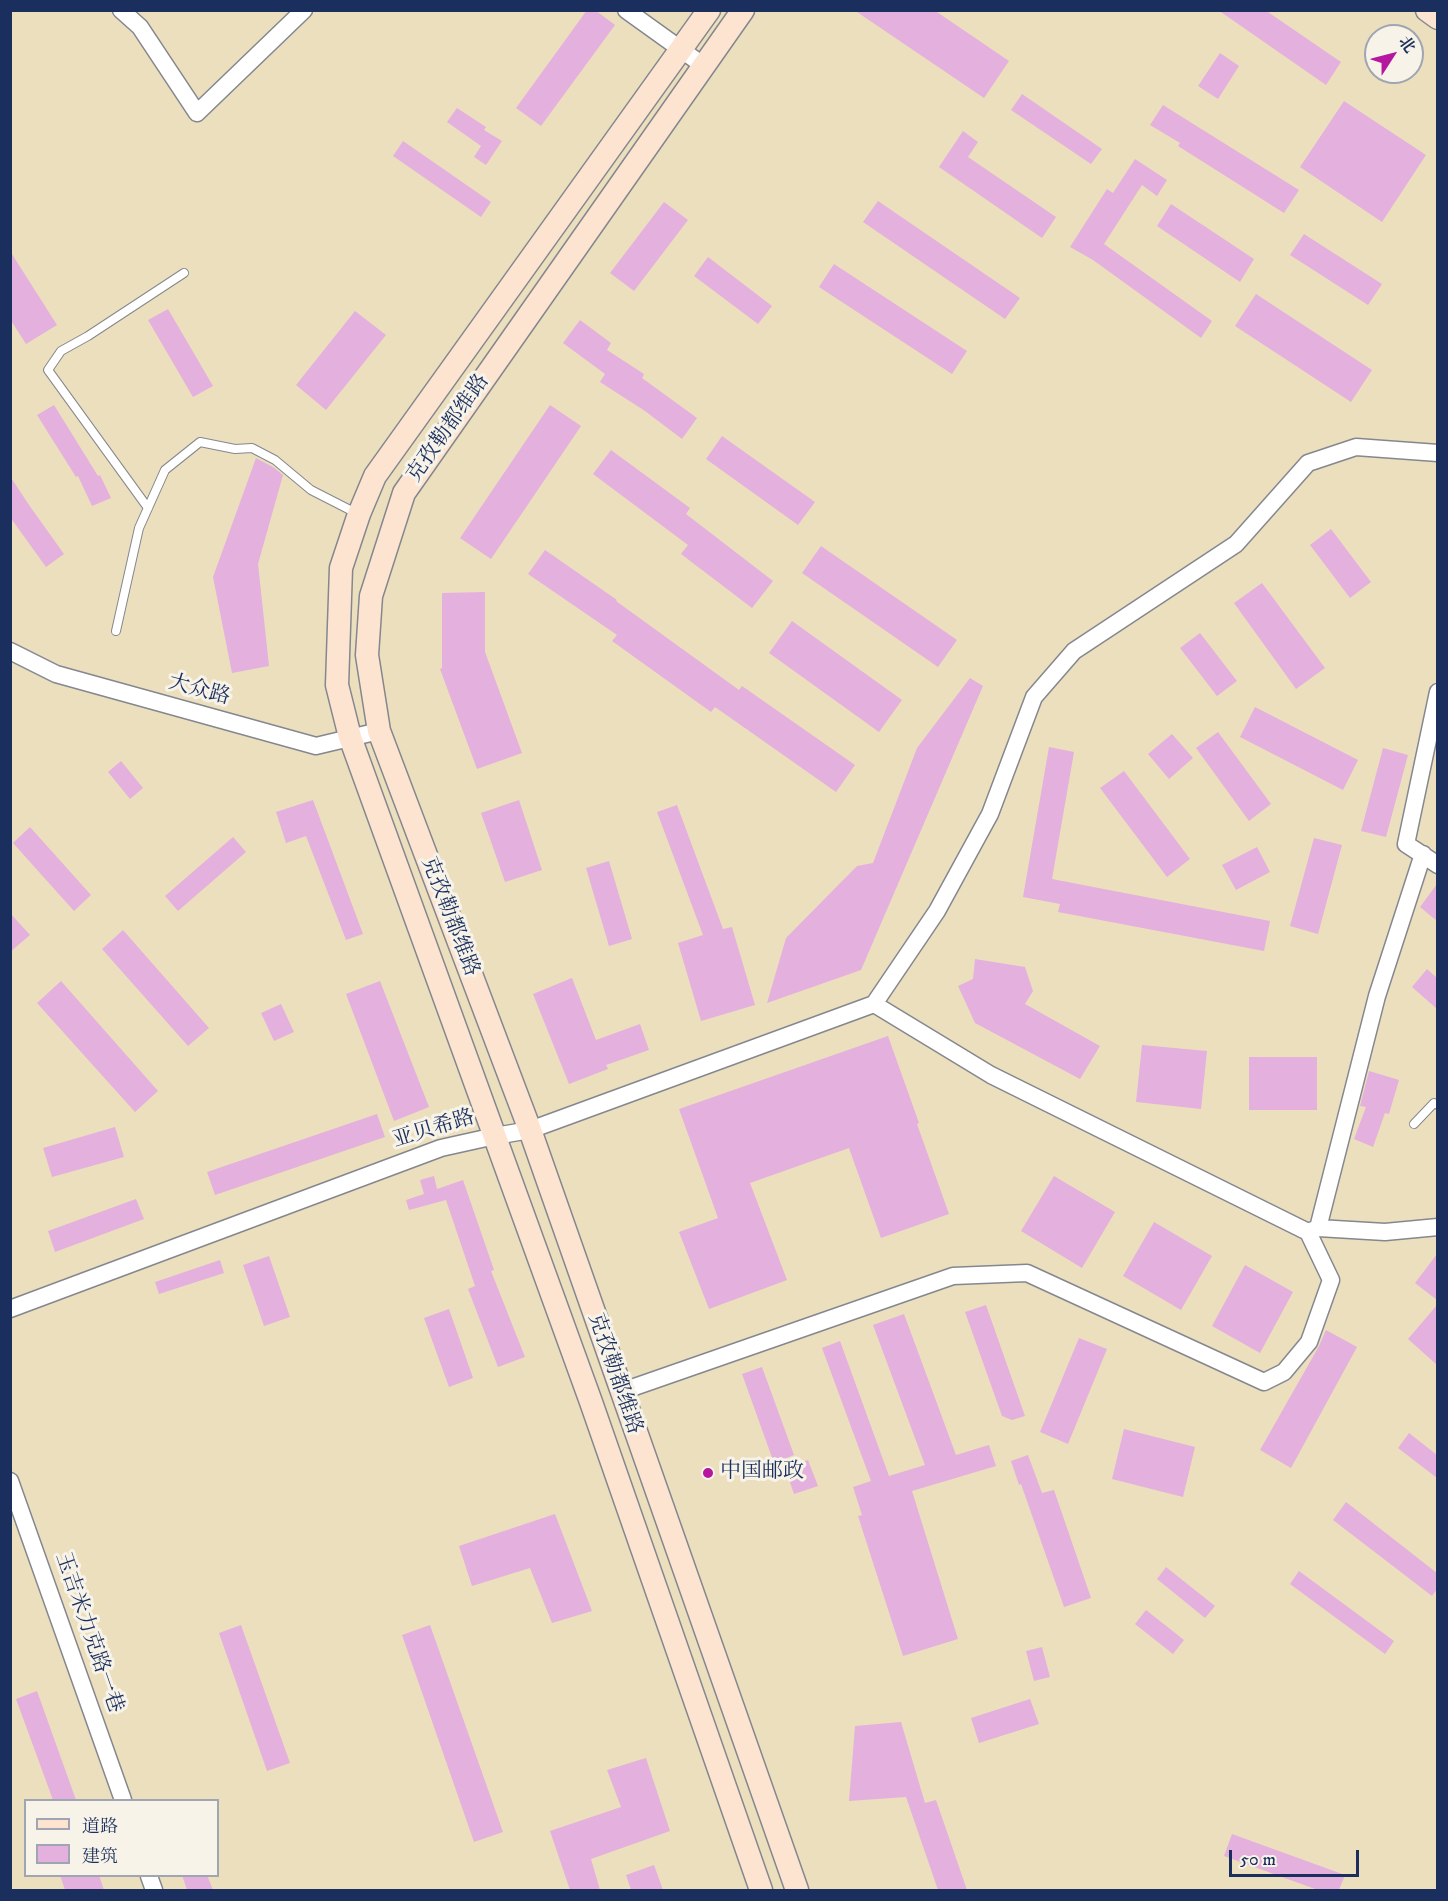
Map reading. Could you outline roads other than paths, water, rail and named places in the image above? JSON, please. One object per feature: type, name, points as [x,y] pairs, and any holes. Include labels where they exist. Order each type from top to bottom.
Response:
[{"type":"main road","name":"克孜勒都维路","points":[[709,10],[375,476],[359,514],[341,568],[337,685],[350,737],[587,1391],[761,1890]]},
{"type":"main road","name":"克孜勒都维路","points":[[743,10],[404,493],[371,596],[367,655],[379,731],[530,1130],[620,1392],[797,1890]]},
{"type":"main road","points":[[1427,10],[1437,18]]},
{"type":"street","points":[[121,10],[140,27],[197,113],[304,10]]},
{"type":"street","points":[[626,10],[704,66]]},
{"type":"street","points":[[1437,453],[1356,447],[1308,463],[1236,544],[1074,651],[1034,698],[990,814],[937,911],[874,1005],[992,1075],[1313,1230],[1385,1232],[1437,1227]]},
{"type":"street","name":"大众路","points":[[10,651],[56,674],[316,746],[379,731]]},
{"type":"street","points":[[1437,692],[1406,844],[1437,865]]},
{"type":"street","points":[[620,1392],[953,1276],[1028,1273],[1264,1382],[1284,1372],[1310,1342],[1331,1280],[1313,1230],[1377,996],[1423,854]]},
{"type":"street","name":"亚贝希路","points":[[10,1309],[441,1148],[530,1130],[874,1005]]},
{"type":"street","name":"玉吉米力克路一巷","points":[[10,1481],[123,1799]]},
{"type":"lane","points":[[148,508],[48,370],[61,351],[184,273]]},
{"type":"lane","points":[[116,631],[139,528],[165,470],[200,442],[235,449],[252,448],[275,460],[310,490],[359,514]]},
{"type":"lane","points":[[1414,1124],[1434,1103],[1437,1105]]},
{"type":"place","name":"中国邮政","points":[[708,1473]]}]
